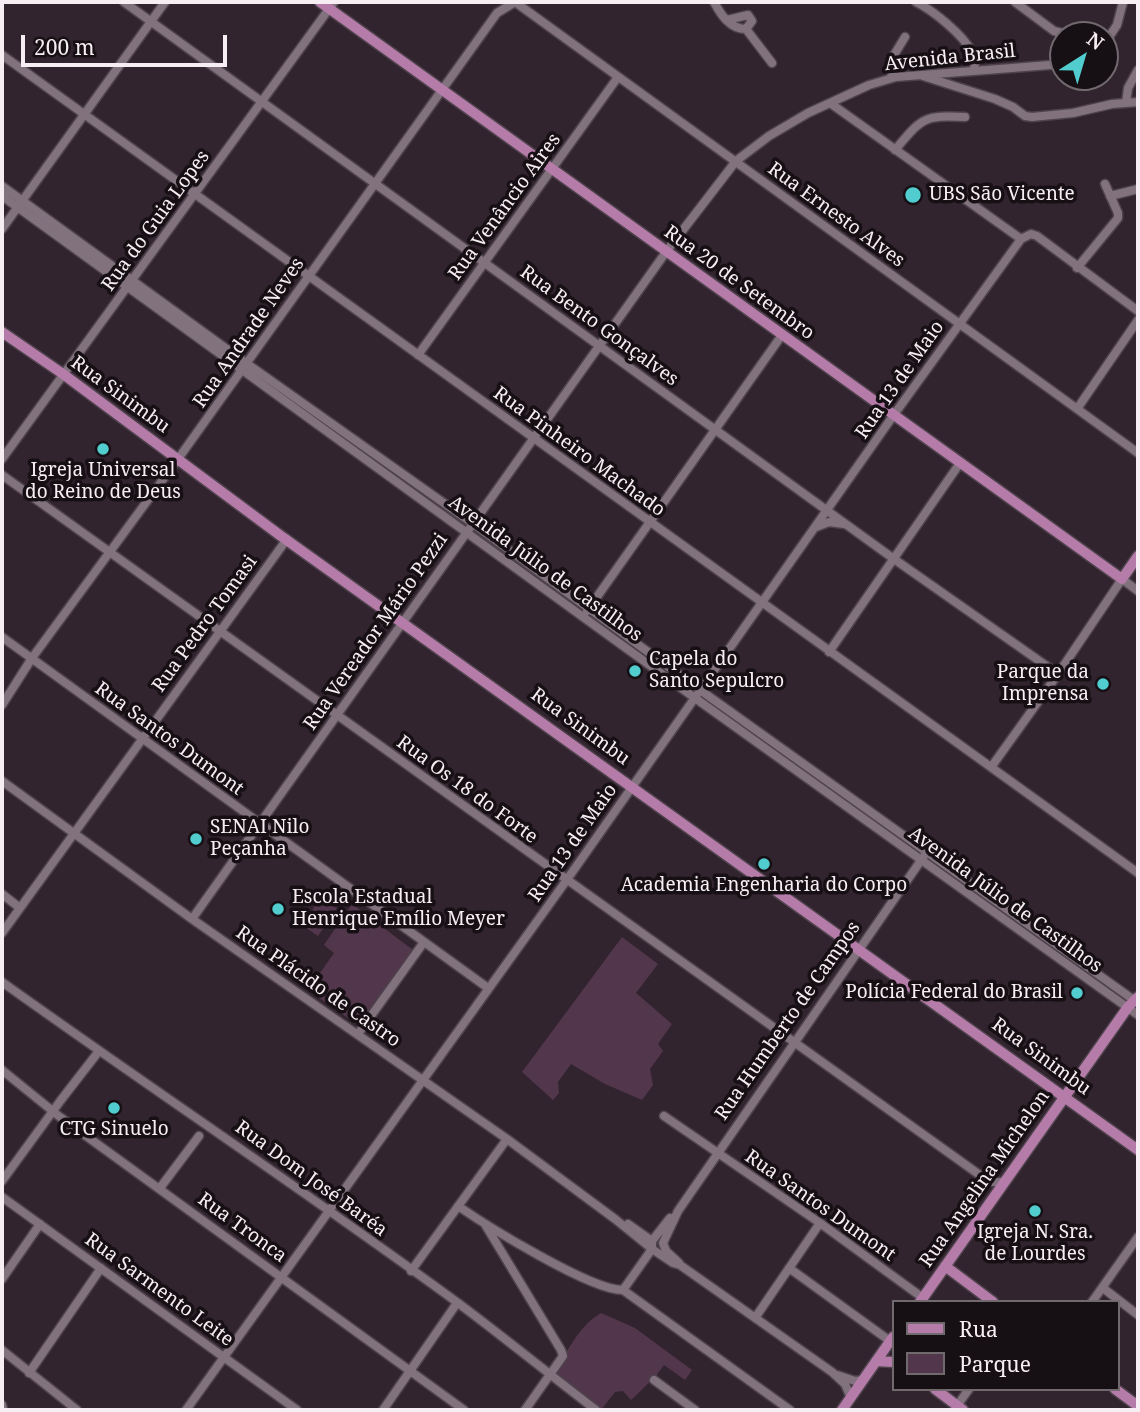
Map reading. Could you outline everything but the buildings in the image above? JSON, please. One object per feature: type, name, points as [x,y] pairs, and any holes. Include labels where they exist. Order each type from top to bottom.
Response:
[{"type":"main road","name":"Rua 20 de Setembro","points":[[320,2],[332,5],[442,90],[883,408],[891,419],[960,463],[1122,579]]},
{"type":"main road","name":"Rua Sinimbu","points":[[2,332],[1138,1150]]},
{"type":"main road","points":[[1122,579],[1138,556]]},
{"type":"main road","name":"Rua Angelina Michelon","points":[[921,1300],[1003,1182],[1135,1002]]},
{"type":"main road","points":[[944,1266],[990,1300]]},
{"type":"main road","points":[[842,1410],[891,1339]]},
{"type":"main road","points":[[877,1361],[892,1362]]},
{"type":"main road","points":[[937,1391],[958,1409]]},
{"type":"main road","points":[[1118,1391],[1138,1406]]},
{"type":"street","name":"Rua Bento Gonçalves","points":[[124,2],[894,559],[1058,674]]},
{"type":"street","points":[[2,229],[165,2]]},
{"type":"street","name":"Rua Andrade Neves","points":[[497,13],[499,2]]},
{"type":"street","name":"Rua Andrade Neves","points":[[2,705],[32,658],[497,13],[515,2]]},
{"type":"street","name":"Rua Ernesto Alves","points":[[515,2],[1138,453]]},
{"type":"street","points":[[714,2],[727,20],[739,29],[746,29]]},
{"type":"street","points":[[916,2],[933,11],[967,46],[975,61],[974,70]]},
{"type":"street","points":[[1016,2],[1049,27]]},
{"type":"street","points":[[1118,21],[1123,2]]},
{"type":"street","name":"Rua do Guia Lopes","points":[[2,459],[332,5]]},
{"type":"street","points":[[727,20],[748,15],[752,21],[746,29]]},
{"type":"street","points":[[746,29],[772,62]]},
{"type":"street","points":[[891,78],[894,55],[905,37]]},
{"type":"street","name":"Rua Pinheiro Machado","points":[[2,55],[1138,873]]},
{"type":"street","name":"Avenida Brasil","points":[[736,161],[779,129],[869,85],[891,78],[1049,65]]},
{"type":"street","points":[[1126,103],[1128,88],[1138,70]]},
{"type":"street","points":[[918,75],[995,99],[1025,116],[1032,117],[1138,102]]},
{"type":"street","name":"Rua Venâncio Aires","points":[[418,355],[618,77]]},
{"type":"street","points":[[830,103],[1021,239],[1031,234],[1037,236],[1138,311]]},
{"type":"street","points":[[895,150],[926,118],[965,117]]},
{"type":"street","name":"Rua Vereador Mário Pezzi","points":[[192,919],[666,252],[736,161]]},
{"type":"street","points":[[1077,268],[1118,215],[1105,184]]},
{"type":"street","name":"Avenida Júlio de Castilhos","points":[[2,186],[20,204],[74,244],[132,280],[160,307]]},
{"type":"street","points":[[1110,196],[1138,189]]},
{"type":"street","name":"Avenida Júlio de Castilhos","points":[[2,196],[20,204]]},
{"type":"street","name":"Rua 13 de Maio","points":[[186,1410],[566,881],[1021,239]]},
{"type":"street","name":"Avenida Júlio de Castilhos","points":[[97,260],[126,288],[160,307],[408,484],[472,523],[589,608],[670,668],[697,694],[922,860],[1135,1002]]},
{"type":"street","points":[[1077,409],[1138,320]]},
{"type":"street","points":[[583,616],[782,335]]},
{"type":"street","points":[[829,652],[960,463]]},
{"type":"street","name":"Rua Os 18 do Forte","points":[[2,475],[984,1178],[1003,1182]]},
{"type":"street","name":"Avenida Júlio de Castilhos","points":[[436,503],[467,531],[664,676],[697,694],[928,851],[1135,1002],[1138,1015]]},
{"type":"street","points":[[814,528],[829,522],[848,525]]},
{"type":"street","name":"Rua Pedro Tomasi","points":[[2,933],[287,539]]},
{"type":"street","points":[[500,556],[506,548]]},
{"type":"street","points":[[526,575],[532,567]]},
{"type":"street","points":[[992,766],[1122,579]]},
{"type":"street","name":"Rua 20 de Setembro","points":[[1122,579],[1138,591]]},
{"type":"street","points":[[551,593],[557,585]]},
{"type":"street","points":[[615,639],[620,631]]},
{"type":"street","name":"Rua Santos Dumont","points":[[2,638],[488,988]]},
{"type":"street","points":[[638,656],[644,648]]},
{"type":"street","points":[[664,676],[670,668]]},
{"type":"street","name":"Rua Plácido de Castro","points":[[2,781],[192,919],[507,1139],[673,1263],[680,1265],[832,1372],[845,1384],[851,1398]]},
{"type":"street","name":"Rua Humberto de Campos","points":[[623,1290],[928,851]]},
{"type":"street","points":[[2,894],[20,908]]},
{"type":"street","points":[[358,1034],[424,942]]},
{"type":"street","name":"Rua Dom José Baréa","points":[[2,982],[457,1303],[596,1410]]},
{"type":"street","points":[[2,1181],[99,1051]]},
{"type":"street","name":"Rua Tronca","points":[[2,1070],[53,1111],[464,1410]]},
{"type":"street","name":"Rua Santos Dumont","points":[[664,1116],[820,1223],[921,1300]]},
{"type":"street","points":[[160,1188],[199,1136]]},
{"type":"street","points":[[411,1271],[507,1139]]},
{"type":"street","name":"Rua Os 18 do Forte","points":[[984,1178],[993,1196]]},
{"type":"street","name":"Rua Sarmento Leite","points":[[2,1197],[297,1410]]},
{"type":"street","points":[[458,1206],[486,1226],[594,1283],[614,1290],[623,1290],[790,1410]]},
{"type":"street","name":"Rua Humberto de Campos","points":[[678,1211],[663,1242],[666,1251],[680,1265]]},
{"type":"street","points":[[755,1318],[820,1223]]},
{"type":"street","points":[[2,1279],[40,1224]]},
{"type":"street","points":[[486,1226],[561,1350],[562,1360],[525,1410]]},
{"type":"street","points":[[1094,1300],[1138,1237]]},
{"type":"street","points":[[29,1373],[102,1268]]},
{"type":"street","points":[[789,1268],[891,1339]]},
{"type":"street","points":[[1103,1288],[1119,1300]]},
{"type":"street","points":[[1119,1300],[1138,1315]]},
{"type":"street","points":[[383,1410],[457,1303]]},
{"type":"street","points":[[2,1350],[77,1410]]},
{"type":"street","name":"Rua Plácido de Castro","points":[[832,1372],[847,1379],[863,1380]]},
{"type":"street","points":[[654,1380],[695,1410]]},
{"type":"street","points":[[958,1409],[968,1391]]},
{"type":"green space","points":[[321,897],[337,908],[318,936],[302,925]]},
{"type":"green space","points":[[352,904],[413,950],[359,1026],[308,990],[334,953],[324,945]]},
{"type":"green space","points":[[622,937],[658,964],[636,993],[672,1024],[658,1044],[663,1051],[650,1069],[653,1085],[642,1100],[605,1084],[571,1064],[558,1082],[559,1093],[553,1100],[522,1072]]},
{"type":"green space","points":[[601,1313],[635,1328],[692,1370],[685,1380],[664,1365],[631,1400],[623,1391],[615,1392],[601,1410],[598,1410],[552,1375],[579,1333]]},
{"type":"place","name":"UBS São Vicente","points":[[913,195]]},
{"type":"place","name":"Igreja Universal do Reino de Deus","points":[[103,449]]},
{"type":"place","name":"Capela do Santo Sepulcro","points":[[635,671]]},
{"type":"place","name":"Parque da Imprensa","points":[[1103,684]]},
{"type":"place","name":"SENAI Nilo Peçanha","points":[[196,839]]},
{"type":"place","name":"Academia Engenharia do Corpo","points":[[764,864]]},
{"type":"place","name":"Escola Estadual Henrique Emílio Meyer","points":[[278,909]]},
{"type":"place","name":"Polícia Federal do Brasil","points":[[1077,993]]},
{"type":"place","name":"CTG Sinuelo","points":[[114,1108]]},
{"type":"place","name":"Igreja N. Sra. de Lourdes","points":[[1035,1211]]}]
